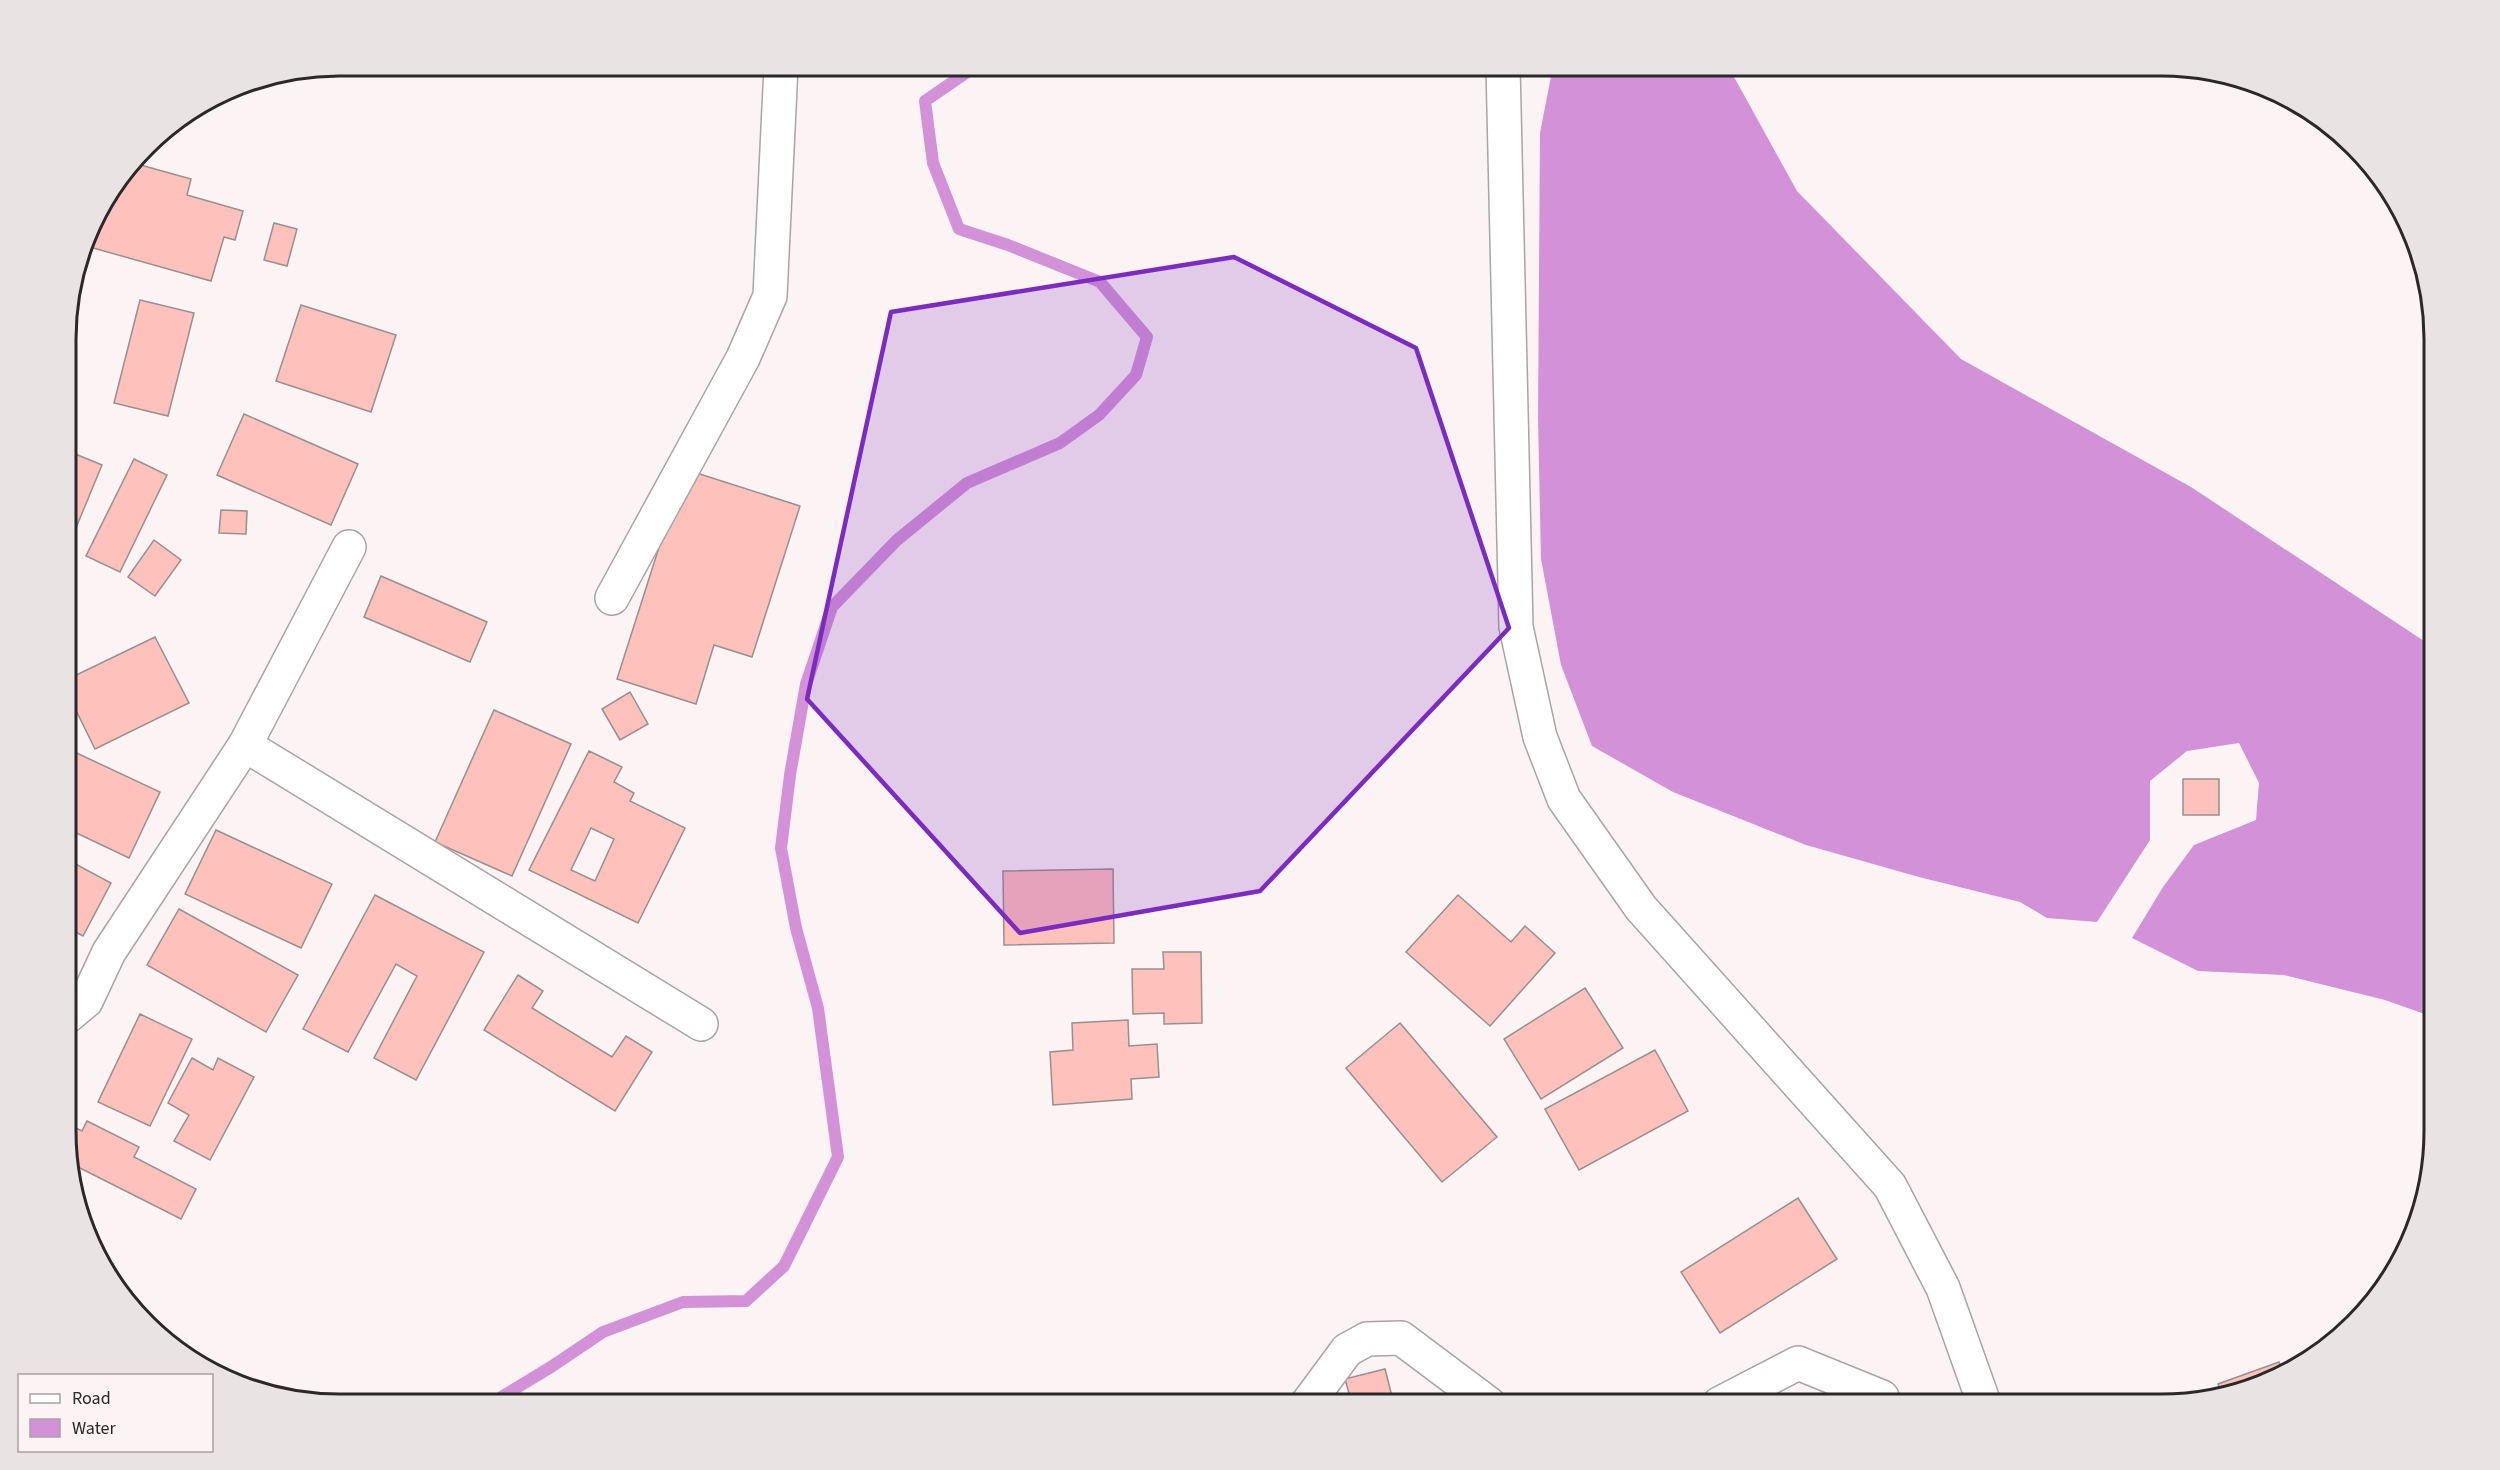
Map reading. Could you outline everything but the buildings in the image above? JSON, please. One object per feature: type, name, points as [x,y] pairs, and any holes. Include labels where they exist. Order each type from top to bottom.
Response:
[{"type":"street","points":[[612,598],[743,358],[770,296],[781,76]]},
{"type":"street","points":[[1503,76],[1516,627],[1540,737],[1564,799],[1641,908],[1890,1186],[1943,1288],[1980,1394]]},
{"type":"street","points":[[76,1009],[86,1001],[109,952],[245,745],[349,548]]},
{"type":"street","points":[[245,745],[701,1024]]},
{"type":"street","points":[[1314,1394],[1347,1350],[1367,1340],[1401,1338],[1476,1394]]},
{"type":"street","points":[[1738,1394],[1798,1363],[1875,1394]]},
{"type":"highlighted area","points":[[1234,257],[1416,348],[1509,628],[1260,891],[1020,933],[807,699],[891,312]]},
{"type":"water","points":[[1551,76],[1734,76],[1797,191],[1961,359],[2191,487],[2424,641],[2424,1014],[2385,1000],[2284,975],[2198,971],[2132,938],[2163,887],[2194,845],[2256,820],[2259,783],[2239,743],[2187,751],[2150,781],[2150,840],[2097,922],[2047,918],[2020,902],[1919,877],[1806,845],[1673,792],[1592,746],[1561,665],[1541,559],[1538,418],[1540,133]]},
{"type":"waterway","points":[[506,1394],[603,1332],[683,1302],[746,1301],[784,1266],[838,1157],[818,1008],[796,928],[781,848],[790,775],[806,684],[832,607],[897,540],[967,483],[1060,443],[1099,415],[1136,375],[1147,337],[1100,282],[1008,245],[959,229],[933,163],[925,101],[961,76]]}]
